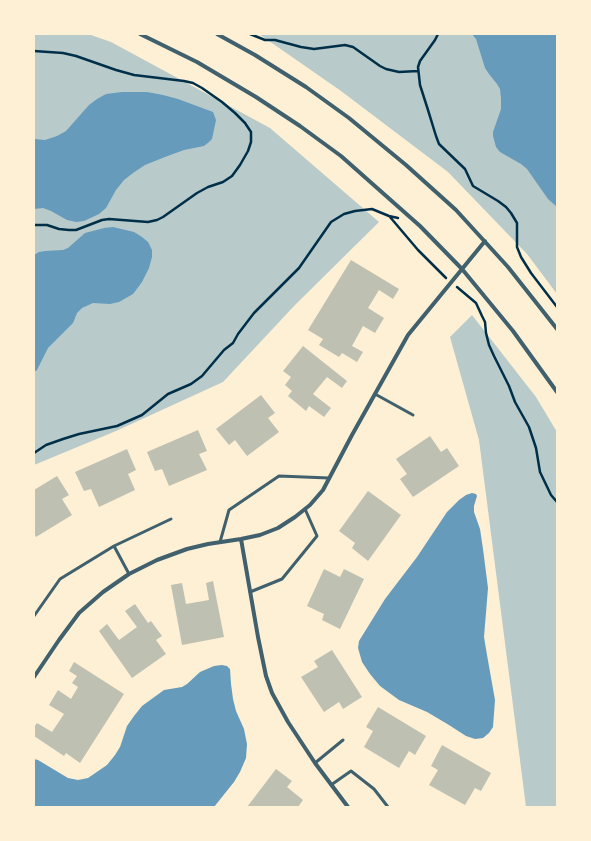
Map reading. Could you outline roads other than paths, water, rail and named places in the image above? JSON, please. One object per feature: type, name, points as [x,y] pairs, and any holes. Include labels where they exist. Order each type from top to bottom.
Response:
[{"type":"street","points":[[140,34],[197,62],[256,97],[300,126],[341,156],[420,226],[462,269],[513,332],[557,392]]},
{"type":"street","points":[[217,34],[255,55],[306,87],[349,118],[406,165],[456,210],[485,241],[508,267],[557,330]]},
{"type":"street","points":[[34,677],[79,613],[103,592],[129,574],[157,560],[187,549],[260,535],[278,528],[310,505],[323,490],[374,394],[408,335],[485,241]]},
{"type":"street","points":[[241,539],[258,637],[266,676],[272,693],[288,722],[315,763],[348,807]]},
{"type":"lane","points":[[374,394],[413,415]]},
{"type":"lane","points":[[220,542],[229,510],[279,476],[329,478]]},
{"type":"lane","points":[[250,592],[282,579],[317,536],[305,509]]},
{"type":"lane","points":[[34,616],[60,579],[114,546],[171,519]]},
{"type":"lane","points":[[114,546],[129,574]]},
{"type":"lane","points":[[315,763],[343,740]]},
{"type":"lane","points":[[331,785],[351,771],[374,789],[388,807]]},
{"type":"water","points":[[472,34],[557,34],[557,207],[548,199],[527,169],[500,152],[496,147],[493,132],[501,109],[500,89],[485,68],[476,39]]},
{"type":"water","points":[[122,92],[147,92],[163,95],[213,112],[216,120],[212,139],[204,146],[184,150],[145,165],[124,180],[116,190],[106,208],[99,214],[84,221],[76,222],[67,220],[43,208],[34,209],[34,139],[45,140],[57,136],[66,131],[89,105],[97,99],[106,94]]},
{"type":"water","points":[[113,227],[134,232],[148,242],[152,250],[152,257],[149,268],[142,282],[133,294],[119,302],[110,304],[93,303],[82,308],[77,313],[73,323],[48,348],[37,370],[34,372],[34,255],[39,252],[63,250],[68,248],[85,233]]},
{"type":"water","points":[[472,493],[476,494],[477,496],[474,512],[480,529],[488,588],[484,637],[495,700],[493,727],[483,738],[475,739],[466,736],[427,712],[399,700],[380,686],[362,662],[358,648],[359,641],[385,599],[417,557],[447,512],[459,500]]},
{"type":"water","points":[[214,666],[227,666],[230,669],[233,699],[236,711],[244,729],[247,744],[246,758],[240,772],[214,807],[34,807],[34,759],[68,778],[78,780],[88,778],[107,765],[115,755],[120,747],[127,726],[142,706],[164,690],[182,687],[200,672]]}]
